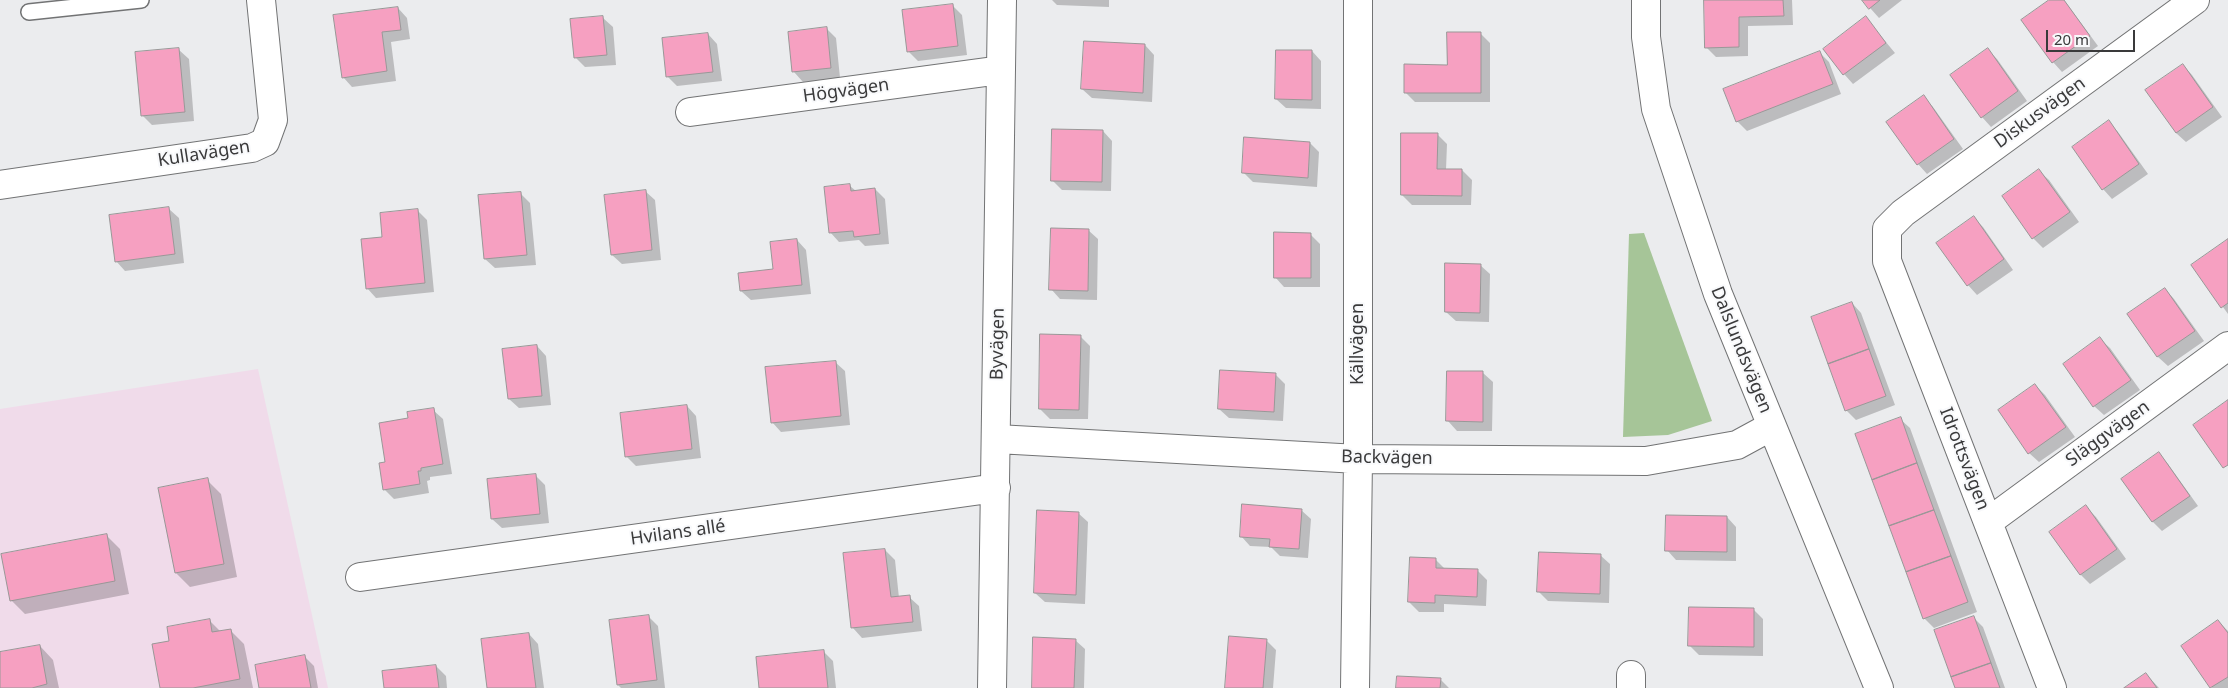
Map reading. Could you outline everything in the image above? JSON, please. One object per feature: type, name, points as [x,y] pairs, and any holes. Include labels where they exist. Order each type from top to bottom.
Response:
[{"type":"street","name":"Kullavägen","points":[[0,185],[252,148],[265,142],[274,120],[261,0]]},
{"type":"street","name":"Byvägen","points":[[992,688],[1002,0]]},
{"type":"street","name":"Källvägen","points":[[1356,688],[1358,0]]},
{"type":"street","name":"Dalslundsvägen","points":[[1646,0],[1646,37],[1656,109],[1718,294],[1879,688]]},
{"type":"street","name":"Diskusvägen","points":[[1887,229],[1911,207],[2195,0]]},
{"type":"street","name":"Högvägen","points":[[690,112],[1001,70]]},
{"type":"street","name":"Idrottsvägen","points":[[1887,229],[1888,260],[2052,688]]},
{"type":"street","name":"Släggvägen","points":[[1988,522],[2228,346]]},
{"type":"street","name":"Backvägen","points":[[997,439],[1358,458],[1646,461],[1737,445],[1772,426]]},
{"type":"street","name":"Hvilans allé","points":[[360,577],[996,488]]},
{"type":"lane","points":[[29,12],[141,0]]},
{"type":"shaded area","points":[[258,369],[328,688],[0,688],[0,409]]},
{"type":"green space","points":[[1644,233],[1712,421],[1668,435],[1623,437],[1629,234]]},
{"type":"building","points":[[1704,0],[1783,0],[1784,16],[1739,17],[1739,47],[1705,48]]},
{"type":"building","points":[[1862,0],[1880,0],[1869,9]]},
{"type":"building","points":[[2049,0],[2064,0],[2090,36],[2052,63],[2021,20]]},
{"type":"building","points":[[953,4],[958,46],[907,52],[902,10]]},
{"type":"building","points":[[398,7],[401,30],[382,32],[387,71],[342,78],[333,15]]},
{"type":"building","points":[[603,16],[607,55],[574,58],[570,19]]},
{"type":"building","points":[[1866,16],[1886,43],[1843,75],[1823,49]]},
{"type":"building","points":[[827,27],[831,68],[792,72],[788,32]]},
{"type":"building","points":[[1447,32],[1481,32],[1481,93],[1404,93],[1404,64],[1447,65]]},
{"type":"building","points":[[708,33],[713,72],[666,77],[662,38]]},
{"type":"building","points":[[1084,41],[1145,44],[1143,93],[1081,89]]},
{"type":"building","points":[[179,48],[185,112],[141,116],[135,52]]},
{"type":"building","points":[[1988,48],[2018,91],[1981,118],[1950,75]]},
{"type":"building","points":[[1276,50],[1312,50],[1312,100],[1275,99]]},
{"type":"building","points":[[1820,51],[1833,84],[1736,122],[1723,89]]},
{"type":"building","points":[[2183,64],[2213,107],[2176,133],[2145,90]]},
{"type":"building","points":[[1924,95],[1954,139],[1917,165],[1886,122]]},
{"type":"building","points":[[2109,120],[2139,164],[2102,190],[2072,147]]},
{"type":"building","points":[[1052,129],[1103,130],[1102,182],[1051,181]]},
{"type":"building","points":[[1401,133],[1438,133],[1437,169],[1462,169],[1462,196],[1401,195]]},
{"type":"building","points":[[1244,137],[1310,142],[1308,178],[1242,173]]},
{"type":"building","points":[[2039,169],[2070,212],[2032,239],[2002,196]]},
{"type":"building","points":[[850,184],[851,191],[875,188],[880,234],[854,237],[853,231],[829,233],[824,187]]},
{"type":"building","points":[[646,190],[652,250],[611,255],[604,195]]},
{"type":"building","points":[[521,192],[527,255],[484,259],[478,195]]},
{"type":"building","points":[[169,207],[175,254],[115,262],[109,215]]},
{"type":"building","points":[[418,209],[425,283],[366,289],[361,239],[382,237],[380,213]]},
{"type":"building","points":[[1974,216],[2004,259],[1967,286],[1936,243]]},
{"type":"building","points":[[1051,228],[1089,229],[1088,291],[1049,290]]},
{"type":"building","points":[[1274,232],[1311,233],[1311,278],[1274,278]]},
{"type":"building","points":[[797,239],[802,285],[740,291],[738,273],[773,269],[770,242]]},
{"type":"building","points":[[2228,239],[2228,303],[2221,308],[2191,265]]},
{"type":"building","points":[[1445,263],[1481,264],[1480,313],[1445,312]]},
{"type":"building","points":[[2165,288],[2195,331],[2157,357],[2127,314]]},
{"type":"building","points":[[1852,302],[1869,349],[1828,364],[1811,317]]},
{"type":"building","points":[[1040,334],[1081,335],[1079,410],[1039,409]]},
{"type":"building","points":[[2100,337],[2131,380],[2093,407],[2063,364]]},
{"type":"building","points":[[537,345],[542,396],[508,399],[502,349]]},
{"type":"building","points":[[1869,349],[1886,396],[1845,411],[1828,364]]},
{"type":"building","points":[[836,361],[841,416],[771,423],[765,367]]},
{"type":"building","points":[[1220,370],[1276,373],[1274,412],[1218,409]]},
{"type":"building","points":[[1447,371],[1483,371],[1483,422],[1446,421]]},
{"type":"building","points":[[2035,384],[2066,427],[2028,454],[1998,410]]},
{"type":"building","points":[[2228,400],[2228,465],[2223,468],[2193,425]]},
{"type":"building","points":[[687,405],[692,449],[625,457],[620,413]]},
{"type":"building","points":[[434,408],[443,464],[421,468],[421,471],[418,471],[420,484],[383,490],[379,463],[385,462],[379,423],[408,418],[407,412]]},
{"type":"building","points":[[1901,417],[1917,463],[1872,480],[1855,434]]},
{"type":"building","points":[[2159,452],[2190,496],[2152,522],[2121,479]]},
{"type":"building","points":[[1917,463],[1934,510],[1889,526],[1872,480]]},
{"type":"building","points":[[536,474],[540,514],[491,519],[487,479]]},
{"type":"building","points":[[208,478],[224,564],[175,573],[158,488]]},
{"type":"building","points":[[1242,504],[1302,509],[1299,549],[1269,547],[1270,539],[1240,537]]},
{"type":"building","points":[[2086,505],[2117,549],[2080,575],[2049,532]]},
{"type":"building","points":[[1037,510],[1079,512],[1076,595],[1034,593]]},
{"type":"building","points":[[1934,510],[1951,556],[1906,572],[1889,526]]},
{"type":"building","points":[[1666,515],[1727,516],[1727,552],[1665,551]]},
{"type":"building","points":[[107,534],[115,581],[10,601],[1,554]]},
{"type":"building","points":[[885,549],[891,597],[910,595],[913,622],[851,628],[843,553]]},
{"type":"building","points":[[1539,552],[1601,554],[1600,594],[1537,592]]},
{"type":"building","points":[[1951,556],[1968,602],[1923,619],[1906,572]]},
{"type":"building","points":[[1410,557],[1436,558],[1436,568],[1478,569],[1477,597],[1435,595],[1435,603],[1408,602]]},
{"type":"building","points":[[1689,607],[1754,608],[1754,647],[1688,646]]},
{"type":"building","points":[[649,615],[657,680],[617,685],[609,620]]},
{"type":"building","points":[[1974,616],[1991,663],[1951,677],[1934,630]]},
{"type":"building","points":[[210,619],[212,632],[231,629],[240,679],[193,688],[160,688],[152,644],[169,641],[167,627]]},
{"type":"building","points":[[2218,620],[2228,633],[2228,677],[2210,688],[2181,646]]},
{"type":"building","points":[[529,633],[536,688],[487,688],[481,639]]},
{"type":"building","points":[[1229,636],[1267,639],[1263,688],[1225,688]]},
{"type":"building","points":[[1033,637],[1076,639],[1074,688],[1032,688]]},
{"type":"building","points":[[40,645],[47,684],[32,688],[0,688],[0,652]]},
{"type":"building","points":[[824,650],[828,688],[759,688],[756,657]]},
{"type":"building","points":[[305,655],[311,688],[259,688],[255,665]]},
{"type":"building","points":[[1991,663],[2000,688],[1955,688],[1951,677]]},
{"type":"building","points":[[436,665],[439,688],[384,688],[382,671]]},
{"type":"building","points":[[2146,673],[2157,688],[2124,688]]},
{"type":"building","points":[[1397,676],[1441,678],[1440,688],[1396,688]]}]
